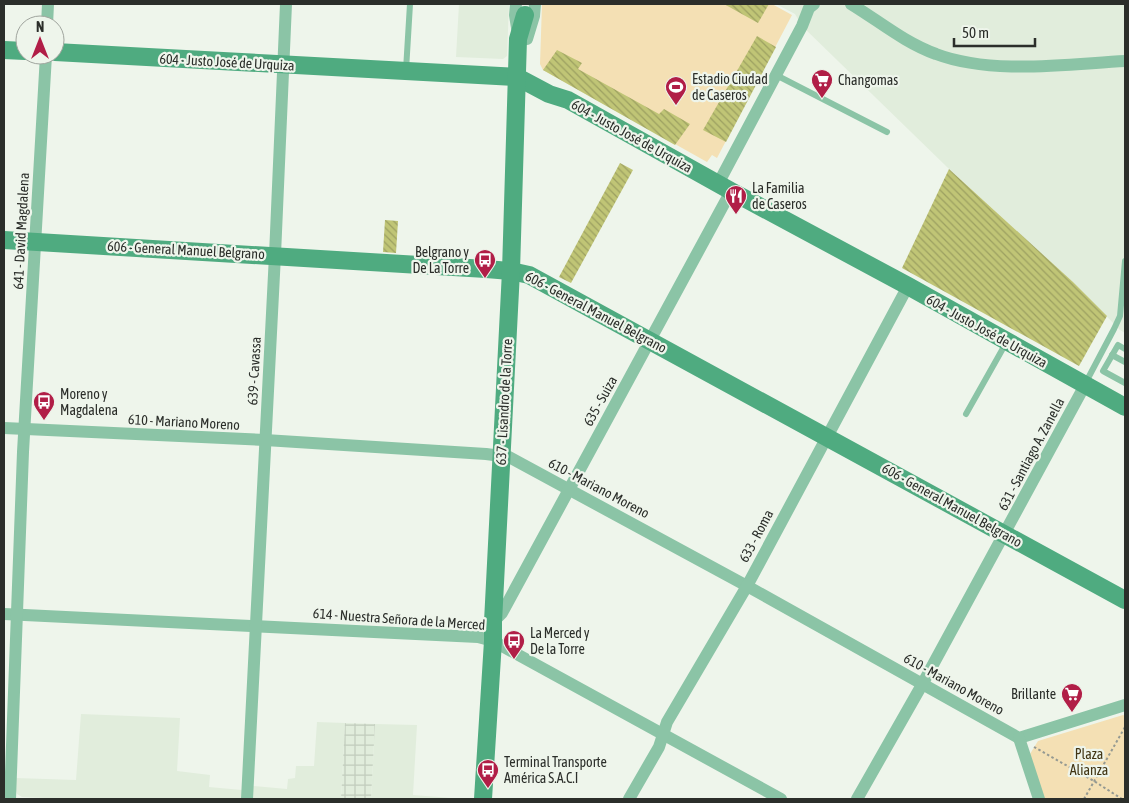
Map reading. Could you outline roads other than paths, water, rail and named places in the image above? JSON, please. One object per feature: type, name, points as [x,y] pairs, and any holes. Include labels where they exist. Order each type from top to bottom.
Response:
[{"type":"street","name":"639 - Cavassa","points":[[247,799],[257,626],[286,4]]},
{"type":"street","points":[[851,4],[918,46],[957,60],[983,64],[1034,66],[1125,61]]},
{"type":"street","name":"635 - Suiza","points":[[493,622],[502,613],[651,341],[776,75],[811,5]]},
{"type":"street","points":[[525,7],[522,39],[529,71],[568,100]]},
{"type":"street","name":"637 - Lisandro de la Torre","points":[[483,799],[494,641],[493,622],[511,271],[517,77],[522,39]]},
{"type":"street","name":"604 - Justo José de Urquiza","points":[[65,53],[517,77],[549,94],[568,100],[724,188],[908,286],[1125,407]]},
{"type":"street","name":"641 - David Magdalena","points":[[10,799],[25,429],[45,65]]},
{"type":"street","name":"606 - General Manuel Belgrano","points":[[4,240],[275,255],[511,271],[529,275],[1125,600]]},
{"type":"street","name":"633 - Roma","points":[[629,799],[659,747],[667,722],[747,586],[908,286]]},
{"type":"street","name":"631 - Santiago A. Zanella","points":[[857,799],[923,683],[1085,385]]},
{"type":"street","name":"610 - Mariano Moreno","points":[[4,428],[266,440],[509,457],[747,586],[1019,738]]},
{"type":"street","name":"614 - Nuestra Señora de la Merced","points":[[4,614],[478,637],[494,641],[781,799]]},
{"type":"street","points":[[1038,799],[1019,738],[1125,705]]},
{"type":"lane","points":[[406,72],[410,4]]},
{"type":"lane","points":[[776,75],[887,132]]},
{"type":"lane","points":[[1085,385],[1120,316],[1125,261]]},
{"type":"lane","points":[[966,414],[1007,342]]},
{"type":"lane","points":[[1125,349],[1118,345],[1103,371],[1125,383]]},
{"type":"lane","points":[[1103,352],[1125,362]]},
{"type":"place","name":"Changomas","points":[[822,99]]},
{"type":"place","name":"Estadio Ciudad de Caseros","points":[[676,106]]},
{"type":"place","name":"La Familia de Caseros","points":[[736,215]]},
{"type":"place","name":"Belgrano y De La Torre","points":[[485,279]]},
{"type":"place","name":"Moreno y Magdalena","points":[[44,421]]},
{"type":"place","name":"La Merced y De la Torre","points":[[514,660]]},
{"type":"place","name":"Brillante","points":[[1072,713]]},
{"type":"place","name":"Terminal Transporte América S.A.C.I","points":[[488,789]]},
{"type":"park label","name":"Plaza Alianza","points":[[1089,762]]}]
